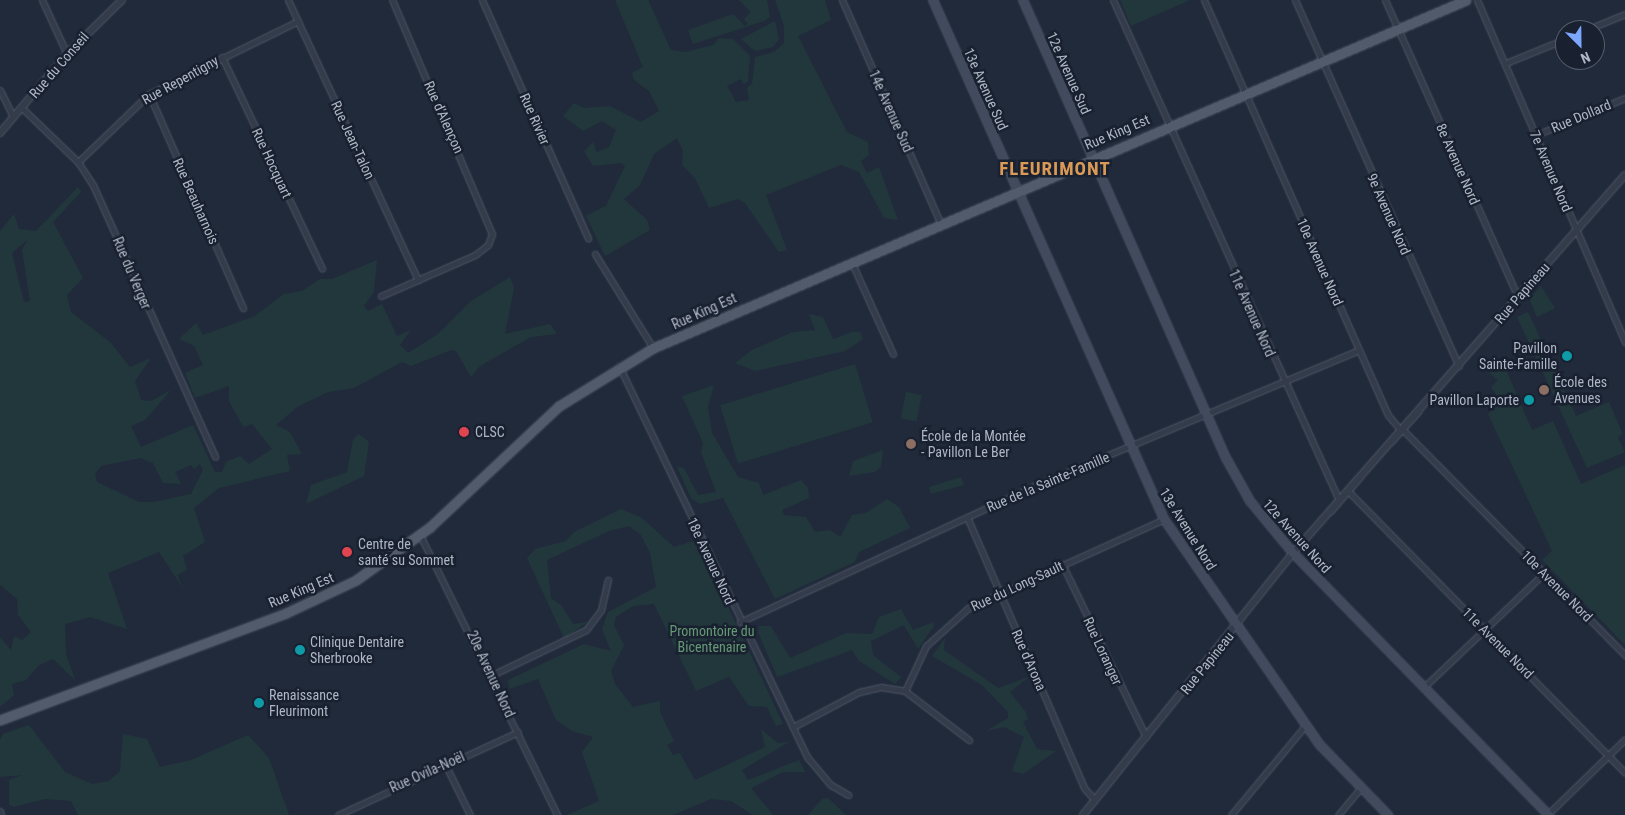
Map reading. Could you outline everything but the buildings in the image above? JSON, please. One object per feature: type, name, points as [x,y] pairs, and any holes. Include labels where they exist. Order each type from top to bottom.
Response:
[{"type":"main road","name":"13e Avenue Sud","points":[[933,0],[1016,189]]},
{"type":"main road","name":"12e Avenue Sud","points":[[1023,0],[1092,157]]},
{"type":"main road","name":"Rue King Est","points":[[0,720],[313,602],[366,574],[420,535],[559,406],[619,366],[653,348],[1016,189],[1466,0]]},
{"type":"main road","name":"12e Avenue Nord","points":[[1092,157],[1207,414],[1247,496],[1293,553],[1549,815]]},
{"type":"main road","name":"13e Avenue Nord","points":[[1016,189],[1129,447],[1164,519],[1306,726],[1359,790],[1388,815]]},
{"type":"street","points":[[42,0],[67,54]]},
{"type":"street","name":"Rue du Conseil","points":[[0,133],[67,54],[122,0]]},
{"type":"street","name":"Rue Jean-Talon","points":[[288,0],[418,280]]},
{"type":"street","name":"Rue d'Alençon","points":[[392,0],[492,234],[482,251],[418,280]]},
{"type":"street","name":"Rue Rivier","points":[[482,0],[588,238]]},
{"type":"street","name":"14e Avenue Sud","points":[[842,0],[940,222]]},
{"type":"street","name":"11e Avenue Nord","points":[[1113,0],[1282,381],[1338,498]]},
{"type":"street","name":"10e Avenue Nord","points":[[1204,0],[1390,419],[1625,655]]},
{"type":"street","name":"9e Avenue Nord","points":[[1294,0],[1459,366]]},
{"type":"street","name":"8e Avenue Nord","points":[[1385,0],[1518,298]]},
{"type":"street","name":"7e Avenue Nord","points":[[1478,0],[1625,342]]},
{"type":"street","points":[[1605,22],[1625,14]]},
{"type":"street","name":"Rue Repentigny","points":[[78,162],[149,94],[222,57],[298,22]]},
{"type":"street","points":[[1506,63],[1555,43]]},
{"type":"street","name":"Rue Hocquart","points":[[222,57],[322,269]]},
{"type":"street","points":[[0,90],[12,117]]},
{"type":"street","name":"Rue Beauharnois","points":[[149,94],[243,308]]},
{"type":"street","name":"Rue Dollard","points":[[1536,135],[1625,98]]},
{"type":"street","name":"Rue du Verger","points":[[21,107],[78,162],[94,185],[216,457]]},
{"type":"street","name":"Rue Papineau","points":[[1331,511],[1338,498],[1360,477],[1419,411],[1624,178]]},
{"type":"street","points":[[595,254],[653,348]]},
{"type":"street","points":[[851,261],[893,354]]},
{"type":"street","points":[[381,296],[418,280]]},
{"type":"street","name":"Rue de la Sainte-Famille","points":[[740,622],[967,517],[1282,381],[1359,350]]},
{"type":"street","name":"18e Avenue Nord","points":[[619,366],[740,622],[792,727],[817,772],[848,795]]},
{"type":"street","name":"Rue Papineau","points":[[1083,815],[1293,553],[1350,493],[1360,477]]},
{"type":"street","name":"11e Avenue Nord","points":[[1350,493],[1625,773]]},
{"type":"street","name":"Rue d'Arona","points":[[967,517],[1084,788],[1096,800]]},
{"type":"street","name":"Rue du Long-Sault","points":[[906,691],[926,646],[943,627],[1000,593],[1164,519]]},
{"type":"street","name":"20e Avenue Nord","points":[[420,535],[492,675],[558,815]]},
{"type":"street","name":"Rue Loranger","points":[[1062,564],[1146,737]]},
{"type":"street","points":[[1425,686],[1544,573]]},
{"type":"street","points":[[492,675],[586,630],[601,610],[608,580]]},
{"type":"street","points":[[792,727],[859,692],[881,687],[906,691],[969,740]]},
{"type":"street","points":[[1231,815],[1306,726]]},
{"type":"street","name":"Rue Ovila-Noël","points":[[338,815],[445,764],[518,732]]},
{"type":"street","points":[[1549,815],[1625,739]]},
{"type":"street","points":[[445,764],[470,815]]},
{"type":"street","points":[[1338,815],[1359,790]]},
{"type":"street","points":[[0,811],[1,815]]},
{"type":"green space","points":[[615,0],[648,0],[671,50],[686,52],[713,45],[719,38],[733,39],[750,56],[748,82],[743,84],[741,79],[727,86],[736,102],[749,100],[747,88],[752,84],[755,57],[774,52],[784,43],[784,26],[775,0],[825,0],[831,20],[798,36],[847,132],[868,142],[869,155],[861,161],[867,173],[879,167],[898,220],[884,218],[859,172],[841,165],[766,195],[787,250],[779,252],[745,203],[738,199],[709,208],[695,178],[682,165],[683,151],[677,138],[654,154],[640,185],[624,199],[647,220],[650,230],[605,256],[586,216],[606,206],[625,166],[621,163],[593,166],[584,151],[593,142],[597,152],[609,147],[616,130],[602,121],[583,131],[563,116],[574,103],[584,108],[610,106],[641,122],[659,111],[649,91],[634,80],[632,73],[643,67]]},
{"type":"green space","points":[[739,0],[767,0],[770,17],[764,21],[693,44],[688,30],[733,14],[745,26],[748,24],[744,19],[751,12]]},
{"type":"green space","points":[[1120,0],[1190,0],[1131,26]]},
{"type":"green space","points":[[775,21],[779,39],[773,47],[755,51],[741,39]]},
{"type":"green space","points":[[78,187],[81,192],[53,222],[83,278],[67,295],[71,312],[111,343],[130,367],[151,358],[135,381],[141,400],[151,401],[171,390],[145,420],[131,426],[141,447],[193,425],[215,472],[222,472],[226,462],[240,456],[249,464],[272,449],[252,424],[244,427],[241,423],[229,401],[229,386],[195,398],[185,373],[203,365],[194,346],[179,339],[196,323],[203,335],[255,316],[284,294],[302,291],[320,279],[332,279],[377,260],[374,292],[364,306],[368,311],[382,304],[397,336],[411,330],[400,345],[408,353],[438,334],[471,301],[510,277],[514,288],[505,334],[550,324],[557,334],[531,337],[480,366],[471,377],[456,351],[451,350],[411,366],[402,362],[354,388],[328,392],[297,407],[276,425],[290,432],[302,454],[287,455],[290,471],[219,488],[194,508],[205,542],[183,556],[187,570],[177,575],[184,590],[159,552],[108,573],[127,629],[90,617],[65,624],[66,654],[75,680],[53,659],[39,665],[26,680],[12,684],[14,695],[0,707],[0,637],[11,650],[14,636],[22,640],[31,632],[18,615],[17,599],[0,585],[0,231],[14,214],[19,229],[36,231]],"holes":[[[27,240],[22,250],[30,301],[24,302],[12,253]],[[140,458],[153,463],[163,483],[181,484],[175,472],[191,465],[194,469],[200,464],[203,470],[191,494],[154,502],[139,502],[97,482],[95,474],[101,466]]]},
{"type":"green space","points":[[1541,286],[1555,308],[1537,317],[1529,299]]},
{"type":"green space","points":[[1528,312],[1576,416],[1609,402],[1622,433],[1618,438],[1625,452],[1587,468],[1517,317]]},
{"type":"green space","points":[[809,314],[823,317],[833,339],[852,332],[860,332],[863,339],[845,351],[755,371],[735,363],[752,350],[793,332],[815,330]]},
{"type":"green space","points":[[855,364],[873,422],[738,464],[720,405]]},
{"type":"green space","points":[[1504,365],[1532,430],[1553,421],[1581,484],[1625,465],[1625,645],[1542,560],[1552,551],[1488,414],[1502,402],[1491,387],[1498,380],[1489,373]]},
{"type":"green space","points":[[714,385],[708,407],[712,433],[738,477],[759,483],[763,495],[801,480],[808,488],[809,498],[782,510],[784,515],[806,517],[815,532],[830,530],[840,537],[852,515],[866,513],[887,499],[899,507],[910,528],[859,552],[855,562],[775,599],[723,498],[700,504],[691,498],[677,467],[684,468],[698,495],[716,492],[701,452],[703,443],[682,396]]},
{"type":"green space","points":[[906,392],[922,395],[917,422],[901,419]]},
{"type":"green space","points":[[359,434],[369,442],[364,476],[306,504],[311,485],[347,472],[353,439]]},
{"type":"green space","points":[[883,450],[881,467],[875,472],[849,476],[853,461]]},
{"type":"green space","points":[[961,477],[964,485],[931,494],[929,487]]},
{"type":"green space","name":"Promontoire du Bicentenaire","points":[[621,509],[642,518],[674,547],[697,540],[783,724],[776,726],[767,707],[749,706],[729,677],[696,691],[654,604],[633,606],[616,617],[614,625],[624,645],[611,671],[615,684],[633,707],[660,701],[660,712],[674,741],[667,745],[673,755],[680,753],[695,780],[765,747],[761,729],[778,743],[789,742],[742,770],[748,780],[799,760],[805,772],[783,772],[751,788],[773,815],[753,815],[731,801],[711,799],[673,815],[567,815],[599,801],[582,752],[593,737],[572,731],[556,720],[538,679],[509,689],[508,680],[584,644],[611,651],[602,629],[608,612],[656,587],[650,553],[641,535],[629,526],[609,531],[547,560],[551,598],[561,605],[573,624],[588,622],[564,638],[527,558],[535,549],[566,541],[574,532]]},
{"type":"green space","points":[[901,609],[913,630],[933,622],[934,626],[918,649],[904,625],[871,641],[873,655],[901,677],[895,684],[859,661],[852,650],[777,677],[758,632],[759,626],[771,626],[790,658],[846,633],[872,634],[879,617]]},
{"type":"green space","points":[[945,638],[944,650],[998,688],[1029,677],[1010,692],[1025,711],[1028,719],[1023,722],[1037,749],[1056,751],[1023,774],[1012,771],[1024,737],[1004,727],[986,731],[1008,718],[1008,712],[982,685],[932,656]]},
{"type":"green space","points":[[29,725],[65,772],[92,784],[109,781],[120,771],[123,734],[147,739],[160,767],[191,760],[248,735],[269,758],[289,815],[78,815],[71,801],[45,799],[14,807],[9,805],[9,780],[23,775],[0,777],[0,740],[3,734]]},
{"type":"green space","points":[[828,798],[846,815],[808,815],[822,799]]},
{"type":"place","name":"Pavillon Sainte-Famille","points":[[1567,356]]},
{"type":"place","name":"École des Avenues","points":[[1544,390]]},
{"type":"place","name":"Pavillon Laporte","points":[[1529,400]]},
{"type":"place","name":"CLSC","points":[[464,432]]},
{"type":"place","name":"École de la Montée - Pavillon Le Ber","points":[[911,444]]},
{"type":"place","name":"Centre de santé su Sommet","points":[[347,552]]},
{"type":"place","name":"Clinique Dentaire Sherbrooke","points":[[300,650]]},
{"type":"place","name":"Renaissance Fleurimont","points":[[259,703]]},
{"type":"district","name":"FLEURIMONT","points":[[1055,169]]}]
